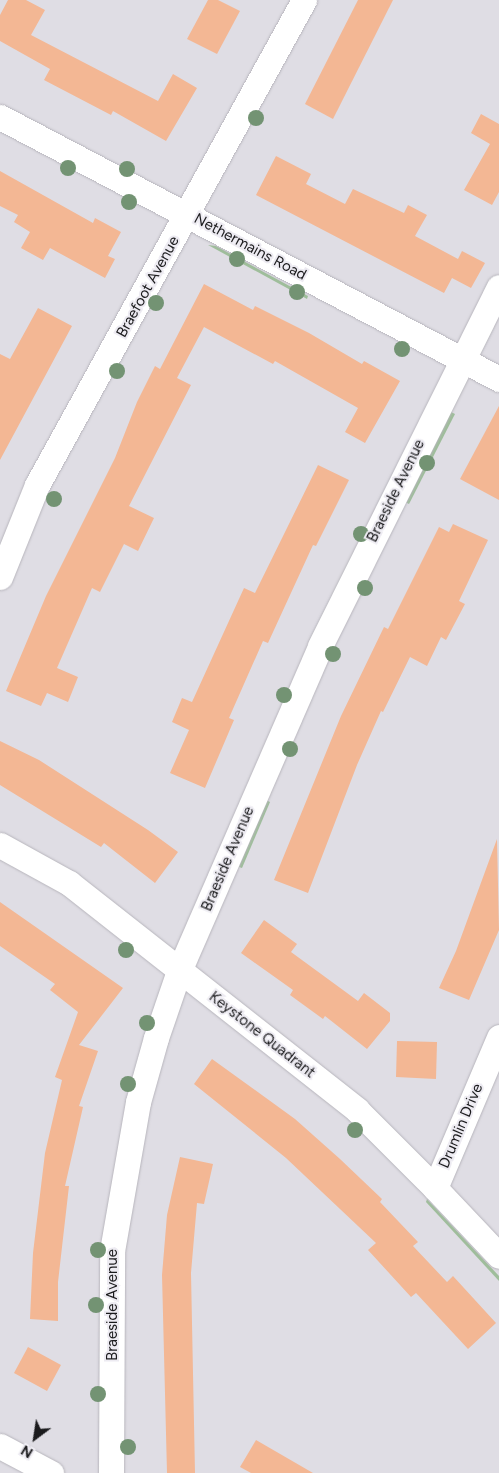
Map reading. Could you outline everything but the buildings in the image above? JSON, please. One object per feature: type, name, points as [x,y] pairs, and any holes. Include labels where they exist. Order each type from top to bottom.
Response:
[{"type":"street","name":"Braefoot Avenue","points":[[0,577],[37,485],[188,215],[304,0]]},
{"type":"street","name":"Nethermains Road","points":[[0,117],[499,379]]},
{"type":"street","name":"Braeside Avenue","points":[[111,1473],[112,1251],[138,1102],[156,1038],[179,971],[320,646],[461,358],[499,287]]},
{"type":"street","name":"Keystone Quadrant","points":[[0,845],[69,883],[356,1110],[436,1188],[499,1256]]},
{"type":"street","name":"Drumlin Drive","points":[[436,1188],[499,1037]]},
{"type":"street","points":[[0,1446],[51,1473]]},
{"type":"green space","points":[[208,245],[216,246],[308,296],[307,299]]},
{"type":"green space","points":[[451,412],[455,414],[409,504],[405,502]]},
{"type":"green space","points":[[266,800],[270,802],[242,868],[239,867]]},
{"type":"green space","points":[[427,1199],[499,1276],[499,1281],[426,1202]]}]
